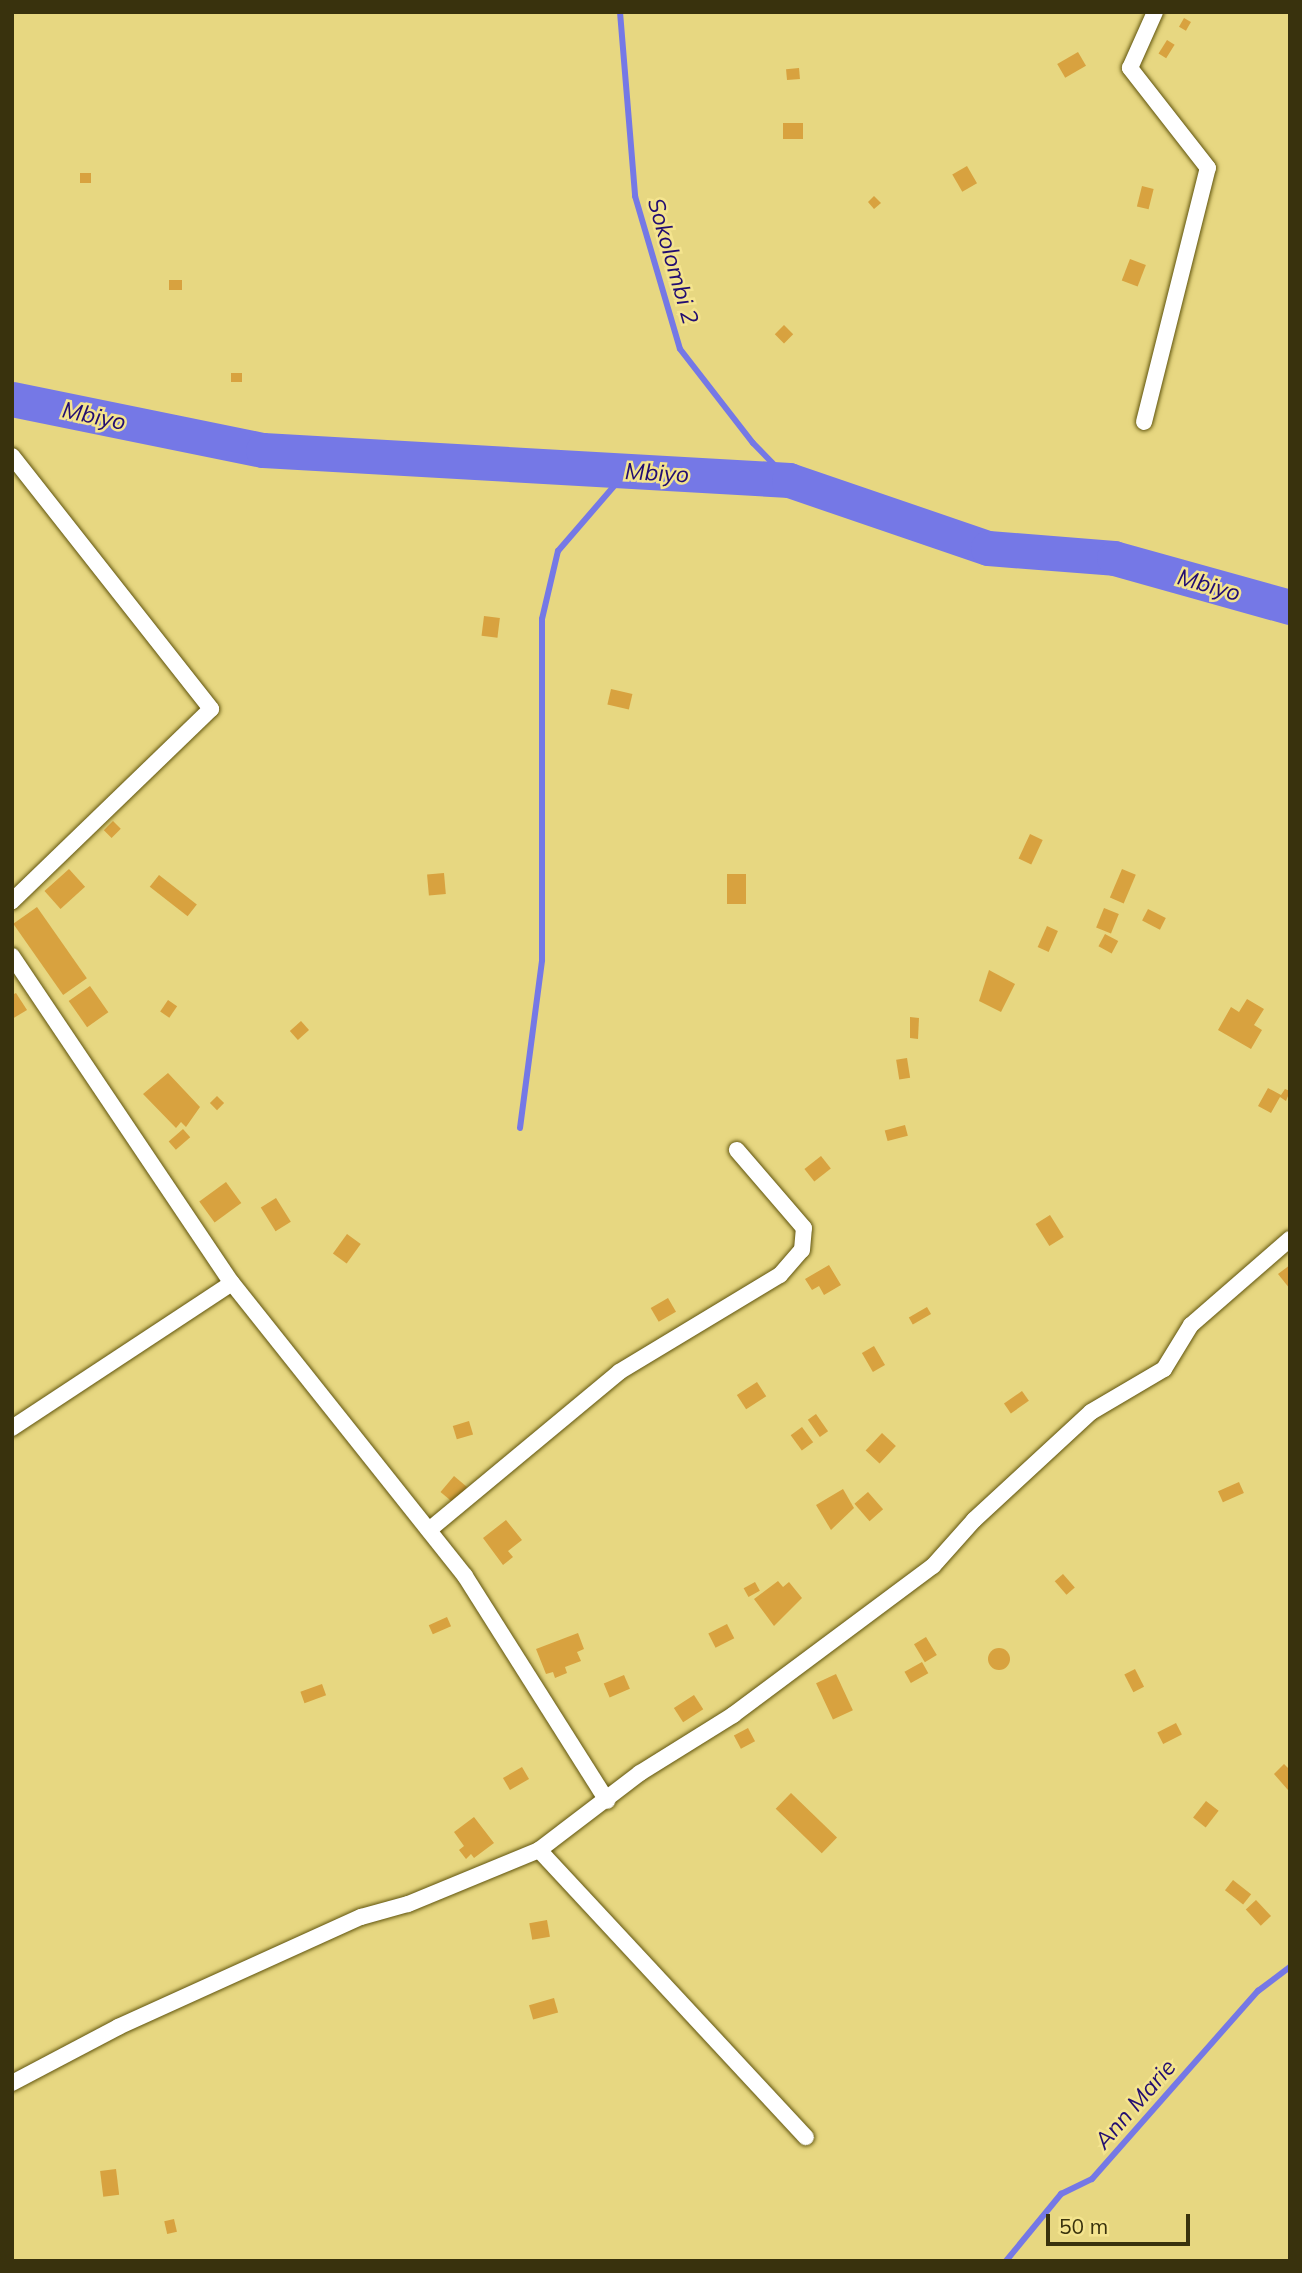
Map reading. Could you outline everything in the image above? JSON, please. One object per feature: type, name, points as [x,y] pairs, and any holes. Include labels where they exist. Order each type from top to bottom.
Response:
[{"type":"street","points":[[1144,422],[1208,168],[1130,68],[1156,12]]},
{"type":"street","points":[[12,456],[211,709],[12,901]]},
{"type":"street","points":[[12,956],[232,1283],[465,1576],[607,1801]]},
{"type":"street","points":[[429,1530],[619,1372],[780,1275],[802,1250],[804,1228],[737,1150]]},
{"type":"street","points":[[12,2083],[118,2027],[361,1917],[408,1904],[539,1850],[607,1801],[640,1773],[733,1715],[933,1566],[974,1520],[1091,1412],[1164,1369],[1191,1325],[1290,1238]]},
{"type":"street","points":[[12,1428],[232,1283]]},
{"type":"street","points":[[539,1850],[806,2137]]},
{"type":"building","points":[[1184,18],[1191,22],[1186,31],[1179,27]]},
{"type":"building","points":[[1167,40],[1175,45],[1166,58],[1159,54]]},
{"type":"building","points":[[1078,52],[1086,66],[1065,78],[1057,64]]},
{"type":"building","points":[[799,68],[800,79],[787,80],[786,69]]},
{"type":"building","points":[[783,123],[803,123],[803,139],[783,139]]},
{"type":"building","points":[[967,166],[977,183],[962,192],[952,174]]},
{"type":"building","points":[[80,173],[91,173],[91,183],[80,183]]},
{"type":"building","points":[[1142,186],[1154,189],[1149,209],[1137,206]]},
{"type":"building","points":[[874,196],[881,203],[874,209],[868,202]]},
{"type":"building","points":[[1130,259],[1146,265],[1138,287],[1122,280]]},
{"type":"building","points":[[169,280],[182,280],[182,290],[169,290]]},
{"type":"building","points":[[784,325],[793,334],[784,343],[775,334]]},
{"type":"building","points":[[231,373],[242,373],[242,382],[231,382]]},
{"type":"building","points":[[484,616],[500,618],[497,638],[482,636]]},
{"type":"building","points":[[611,689],[632,694],[629,710],[607,705]]},
{"type":"building","points":[[113,821],[121,829],[112,838],[104,830]]},
{"type":"building","points":[[1030,834],[1043,840],[1031,864],[1019,858]]},
{"type":"building","points":[[69,869],[85,887],[61,909],[44,891]]},
{"type":"building","points":[[1122,869],[1136,875],[1124,903],[1110,898]]},
{"type":"building","points":[[444,873],[446,894],[429,895],[427,874]]},
{"type":"building","points":[[727,874],[746,874],[746,904],[727,904]]},
{"type":"building","points":[[159,875],[197,905],[188,916],[150,887]]},
{"type":"building","points":[[37,907],[87,978],[63,995],[13,924]]},
{"type":"building","points":[[1104,908],[1119,914],[1111,933],[1096,927]]},
{"type":"building","points":[[1148,909],[1166,918],[1160,930],[1142,921]]},
{"type":"building","points":[[1047,926],[1058,931],[1049,952],[1038,947]]},
{"type":"building","points":[[1105,934],[1118,941],[1112,953],[1098,946]]},
{"type":"building","points":[[989,970],[1015,984],[1001,1012],[979,1001]]},
{"type":"building","points":[[90,986],[108,1012],[87,1027],[69,1001]]},
{"type":"building","points":[[16,993],[27,1010],[12,1019],[12,995]]},
{"type":"building","points":[[1247,999],[1264,1009],[1254,1025],[1262,1030],[1251,1049],[1218,1030],[1231,1007],[1239,1012]]},
{"type":"building","points":[[168,1000],[177,1006],[169,1018],[160,1012]]},
{"type":"building","points":[[910,1017],[919,1018],[918,1039],[910,1038]]},
{"type":"building","points":[[301,1021],[309,1030],[298,1040],[290,1031]]},
{"type":"building","points":[[907,1058],[910,1078],[899,1079],[896,1060]]},
{"type":"building","points":[[168,1073],[200,1107],[186,1127],[181,1122],[176,1128],[143,1094]]},
{"type":"building","points":[[1268,1088],[1281,1095],[1285,1089],[1290,1091],[1286,1101],[1280,1097],[1271,1113],[1258,1106]]},
{"type":"building","points":[[217,1096],[224,1103],[217,1110],[210,1103]]},
{"type":"building","points":[[905,1125],[908,1136],[888,1141],[885,1130]]},
{"type":"building","points":[[183,1129],[190,1137],[176,1150],[169,1141]]},
{"type":"building","points":[[821,1156],[831,1169],[814,1182],[804,1169]]},
{"type":"building","points":[[226,1182],[241,1203],[215,1222],[199,1201]]},
{"type":"building","points":[[276,1198],[291,1222],[276,1231],[261,1208]]},
{"type":"building","points":[[1050,1215],[1064,1237],[1049,1246],[1036,1224]]},
{"type":"building","points":[[347,1234],[361,1244],[347,1263],[333,1253]]},
{"type":"building","points":[[829,1265],[841,1285],[824,1295],[819,1286],[812,1290],[805,1279]]},
{"type":"building","points":[[1290,1265],[1290,1289],[1278,1274]]},
{"type":"building","points":[[668,1298],[676,1312],[659,1322],[651,1308]]},
{"type":"building","points":[[927,1307],[931,1314],[913,1324],[909,1318]]},
{"type":"building","points":[[874,1346],[885,1365],[873,1372],[862,1353]]},
{"type":"building","points":[[757,1382],[766,1396],[746,1409],[737,1395]]},
{"type":"building","points":[[1022,1391],[1029,1401],[1011,1413],[1004,1404]]},
{"type":"building","points":[[816,1414],[828,1431],[820,1437],[808,1420]]},
{"type":"building","points":[[469,1421],[473,1434],[457,1439],[453,1426]]},
{"type":"building","points":[[802,1427],[813,1442],[802,1451],[791,1435]]},
{"type":"building","points":[[882,1433],[896,1446],[880,1464],[866,1451]]},
{"type":"building","points":[[454,1476],[467,1487],[454,1503],[441,1492]]},
{"type":"building","points":[[1239,1482],[1244,1493],[1223,1502],[1218,1491]]},
{"type":"building","points":[[843,1489],[854,1508],[831,1530],[816,1505]]},
{"type":"building","points":[[868,1492],[883,1509],[870,1521],[854,1504]]},
{"type":"building","points":[[506,1520],[522,1540],[508,1551],[513,1557],[503,1565],[483,1538]]},
{"type":"building","points":[[1063,1574],[1075,1588],[1067,1595],[1055,1581]]},
{"type":"building","points":[[778,1581],[783,1587],[789,1582],[802,1598],[774,1626],[754,1599]]},
{"type":"building","points":[[755,1582],[760,1591],[748,1597],[744,1588]]},
{"type":"building","points":[[447,1617],[451,1626],[433,1634],[429,1625]]},
{"type":"building","points":[[727,1624],[734,1638],[716,1648],[708,1634]]},
{"type":"building","points":[[578,1633],[584,1649],[577,1652],[581,1661],[565,1667],[567,1673],[555,1678],[553,1672],[546,1674],[536,1649]]},
{"type":"building","points":[[926,1637],[937,1655],[925,1662],[914,1644]]},
{"type":"building","points":[[999,1648],[1007,1651],[1010,1659],[1007,1667],[999,1670],[991,1667],[988,1659],[991,1651]]},
{"type":"building","points":[[922,1662],[928,1673],[911,1683],[905,1672]]},
{"type":"building","points":[[1135,1669],[1144,1687],[1133,1692],[1124,1674]]},
{"type":"building","points":[[836,1674],[853,1710],[833,1720],[816,1683]]},
{"type":"building","points":[[624,1675],[630,1689],[610,1697],[604,1684]]},
{"type":"building","points":[[322,1684],[326,1695],[304,1703],[300,1692]]},
{"type":"building","points":[[694,1695],[703,1709],[683,1722],[674,1708]]},
{"type":"building","points":[[1176,1723],[1182,1735],[1163,1744],[1157,1733]]},
{"type":"building","points":[[748,1728],[755,1741],[741,1749],[734,1736]]},
{"type":"building","points":[[1284,1764],[1290,1770],[1288,1790],[1274,1774]]},
{"type":"building","points":[[522,1767],[529,1779],[510,1790],[503,1778]]},
{"type":"building","points":[[791,1793],[837,1837],[822,1853],[776,1809]]},
{"type":"building","points":[[1206,1801],[1219,1811],[1206,1827],[1193,1818]]},
{"type":"building","points":[[474,1817],[494,1843],[474,1858],[471,1854],[466,1859],[459,1850],[464,1846],[454,1832]]},
{"type":"building","points":[[1233,1880],[1251,1894],[1243,1904],[1225,1890]]},
{"type":"building","points":[[1256,1900],[1271,1916],[1261,1926],[1246,1910]]},
{"type":"building","points":[[547,1920],[550,1937],[532,1940],[529,1923]]},
{"type":"building","points":[[554,1998],[558,2012],[533,2020],[529,2005]]},
{"type":"building","points":[[116,2169],[119,2195],[103,2197],[100,2171]]},
{"type":"building","points":[[174,2219],[177,2232],[167,2234],[164,2221]]},
{"type":"waterway","name":"Sokolombi 2","points":[[620,12],[635,196],[680,349],[753,443],[789,480]]},
{"type":"waterway","name":"Mbiyo","points":[[12,399],[263,450],[789,480],[988,548],[1114,558],[1290,607]]},
{"type":"waterway","points":[[520,1128],[542,960],[542,619],[558,551],[627,471]]},
{"type":"waterway","name":"Ann Marie","points":[[1006,2261],[1061,2194],[1092,2179],[1258,1991],[1290,1967]]}]
